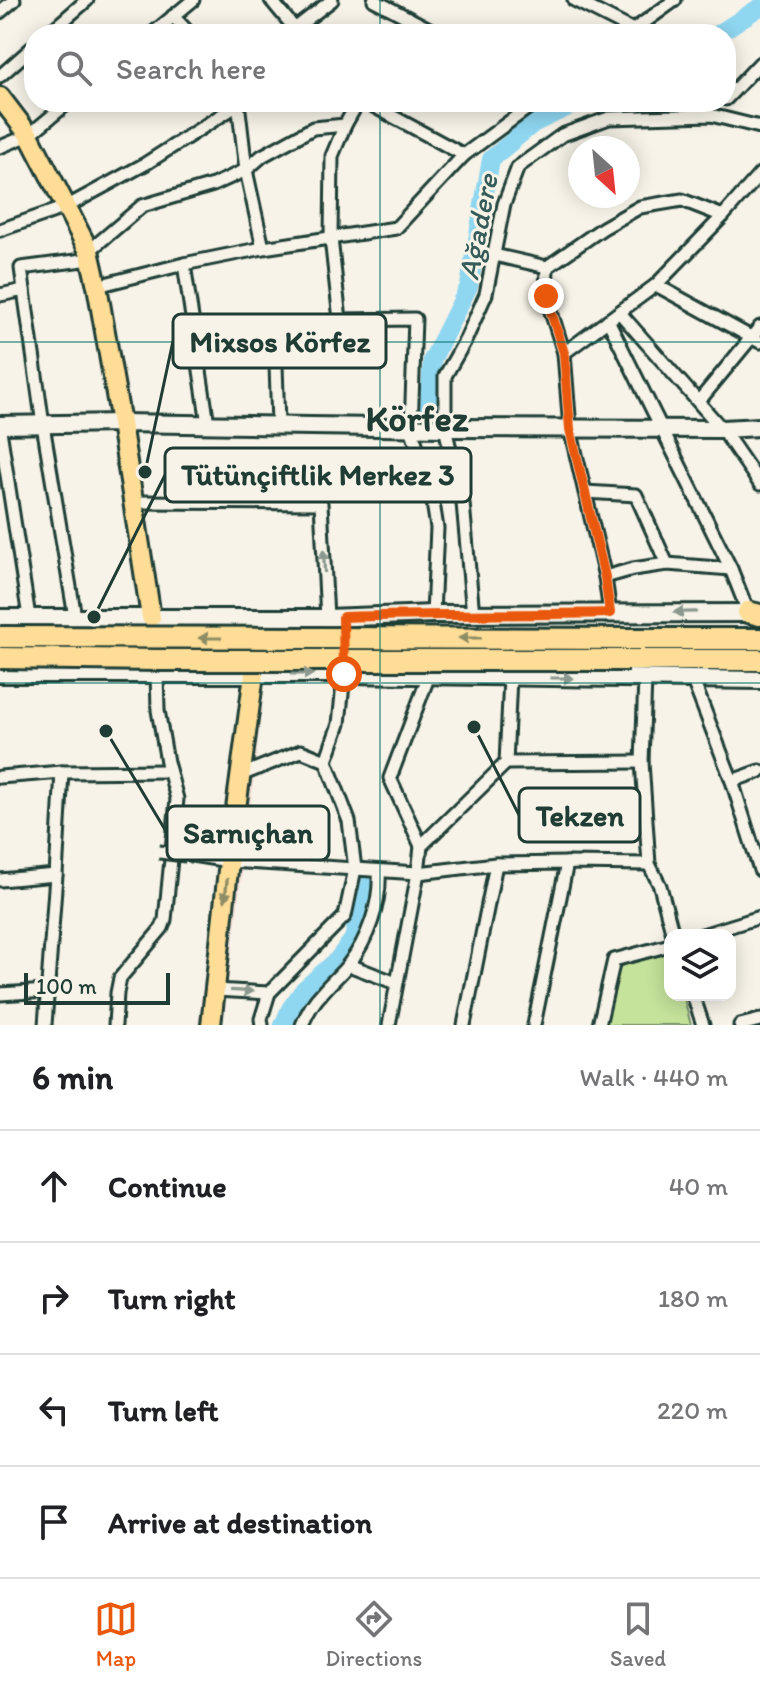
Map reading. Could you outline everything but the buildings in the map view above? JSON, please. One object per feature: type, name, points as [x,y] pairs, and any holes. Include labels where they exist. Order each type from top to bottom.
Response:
[{"type":"highway","points":[[0,637],[630,650],[760,660]]},
{"type":"highway","points":[[0,658],[158,660],[630,650],[760,639]]},
{"type":"main road","points":[[0,97],[29,135],[90,255],[135,502],[149,673]]},
{"type":"main road","points":[[0,428],[121,423],[570,429],[760,427]]},
{"type":"main road","points":[[0,618],[756,613]]},
{"type":"main road","points":[[335,618],[344,674]]},
{"type":"main road","points":[[0,674],[344,674],[760,680]]},
{"type":"main road","points":[[211,1025],[254,674]]},
{"type":"street","points":[[0,12],[14,0]]},
{"type":"street","points":[[59,24],[87,0]]},
{"type":"street","points":[[164,24],[193,0]]},
{"type":"street","points":[[271,0],[286,24]]},
{"type":"street","points":[[300,24],[332,0]]},
{"type":"street","points":[[374,0],[420,24]]},
{"type":"street","points":[[574,0],[617,24]]},
{"type":"street","points":[[642,24],[675,0]]},
{"type":"street","points":[[173,16],[181,24]]},
{"type":"street","points":[[0,76],[24,55]]},
{"type":"street","points":[[736,89],[760,63]]},
{"type":"street","points":[[0,147],[29,135],[57,112]]},
{"type":"street","points":[[0,230],[66,207],[145,164],[225,112]]},
{"type":"street","points":[[240,112],[246,170],[263,248]]},
{"type":"street","points":[[340,320],[331,238],[332,156],[352,112]]},
{"type":"street","points":[[384,112],[464,155]]},
{"type":"street","points":[[97,286],[263,248],[396,228],[464,155],[522,112]]},
{"type":"street","points":[[711,115],[714,112]]},
{"type":"street","points":[[473,615],[463,503],[445,428],[445,376],[486,294],[504,204],[518,167],[562,135],[609,118],[711,115],[760,127]]},
{"type":"street","points":[[75,617],[21,268],[90,255],[142,206],[213,185],[246,170],[262,156],[313,128],[345,125]]},
{"type":"street","points":[[564,353],[656,285],[760,174]]},
{"type":"street","points":[[494,255],[547,267],[603,228],[640,207],[682,200],[723,216]]},
{"type":"street","points":[[184,264],[208,424]]},
{"type":"street","points":[[547,267],[546,296],[564,353],[570,429],[605,577],[610,613]]},
{"type":"street","points":[[656,285],[756,340]]},
{"type":"street","points":[[0,295],[24,290]]},
{"type":"street","points":[[620,313],[722,429],[760,484]]},
{"type":"street","points":[[197,347],[275,335],[340,320],[415,319],[411,428],[431,490],[437,528],[433,614]]},
{"type":"street","points":[[608,320],[731,569],[756,613]]},
{"type":"street","points":[[699,401],[756,340],[760,327]]},
{"type":"street","points":[[275,335],[278,425]]},
{"type":"street","points":[[0,428],[29,617]]},
{"type":"street","points":[[585,492],[636,495],[667,564]]},
{"type":"street","points":[[135,502],[321,503],[335,618]]},
{"type":"street","points":[[605,577],[667,564],[731,569]]},
{"type":"street","points":[[115,1025],[120,978],[162,928],[165,920],[177,799],[149,673]]},
{"type":"street","points":[[262,1025],[269,993],[345,916],[355,869],[349,821],[326,761],[339,724],[344,674]]},
{"type":"street","points":[[389,1025],[421,846],[390,778],[429,675]]},
{"type":"street","points":[[421,846],[506,763],[510,677]]},
{"type":"street","points":[[645,678],[642,762],[649,864],[660,886],[671,929]]},
{"type":"street","points":[[692,678],[732,781],[760,870]]},
{"type":"street","points":[[241,775],[301,751],[326,761]]},
{"type":"street","points":[[506,763],[642,762]]},
{"type":"street","points":[[0,777],[62,772],[169,771]]},
{"type":"street","points":[[732,781],[760,771]]},
{"type":"street","points":[[45,1025],[62,772]]},
{"type":"street","points":[[159,852],[229,861],[418,873],[496,864],[649,864]]},
{"type":"street","points":[[534,1025],[567,863]]},
{"type":"street","points":[[464,1025],[496,864]]},
{"type":"street","points":[[302,1025],[320,995],[349,965],[369,928],[380,885],[379,871]]},
{"type":"street","points":[[0,880],[56,875]]},
{"type":"street","points":[[721,929],[760,917]]},
{"type":"street","points":[[599,1025],[614,960],[664,947]]},
{"type":"street","points":[[349,965],[396,983]]},
{"type":"street","points":[[215,990],[269,993]]},
{"type":"street","points":[[0,994],[47,991]]},
{"type":"street","points":[[695,1001],[703,1025]]},
{"type":"street","points":[[740,1025],[760,1020]]},
{"type":"shaded area","points":[[242,674],[265,674],[255,770],[223,1025],[198,1025],[220,859]]},
{"type":"green space","points":[[664,954],[664,1001],[685,1001],[691,1025],[600,1025],[620,965]]},
{"type":"waterway","name":"Ağadere","points":[[734,24],[760,7]]},
{"type":"waterway","name":"Ağadere","points":[[428,417],[432,360],[469,286],[491,159],[533,124],[558,112]]},
{"type":"waterway","name":"Ağadere","points":[[283,1025],[304,989],[337,960],[353,939],[368,878]]},
{"type":"place","name":"Mixsos Körfez","points":[[145,472]]},
{"type":"place","name":"Tütünçiftlik Merkez 3","points":[[94,617]]},
{"type":"place","name":"Tekzen","points":[[474,727]]},
{"type":"place","name":"Sarnıçhan","points":[[106,731]]},
{"type":"district","name":"Körfez","points":[[417,418]]},
{"type":"route","points":[[344,674],[343,617],[610,613],[605,577],[570,429],[564,353],[546,296]]}]
